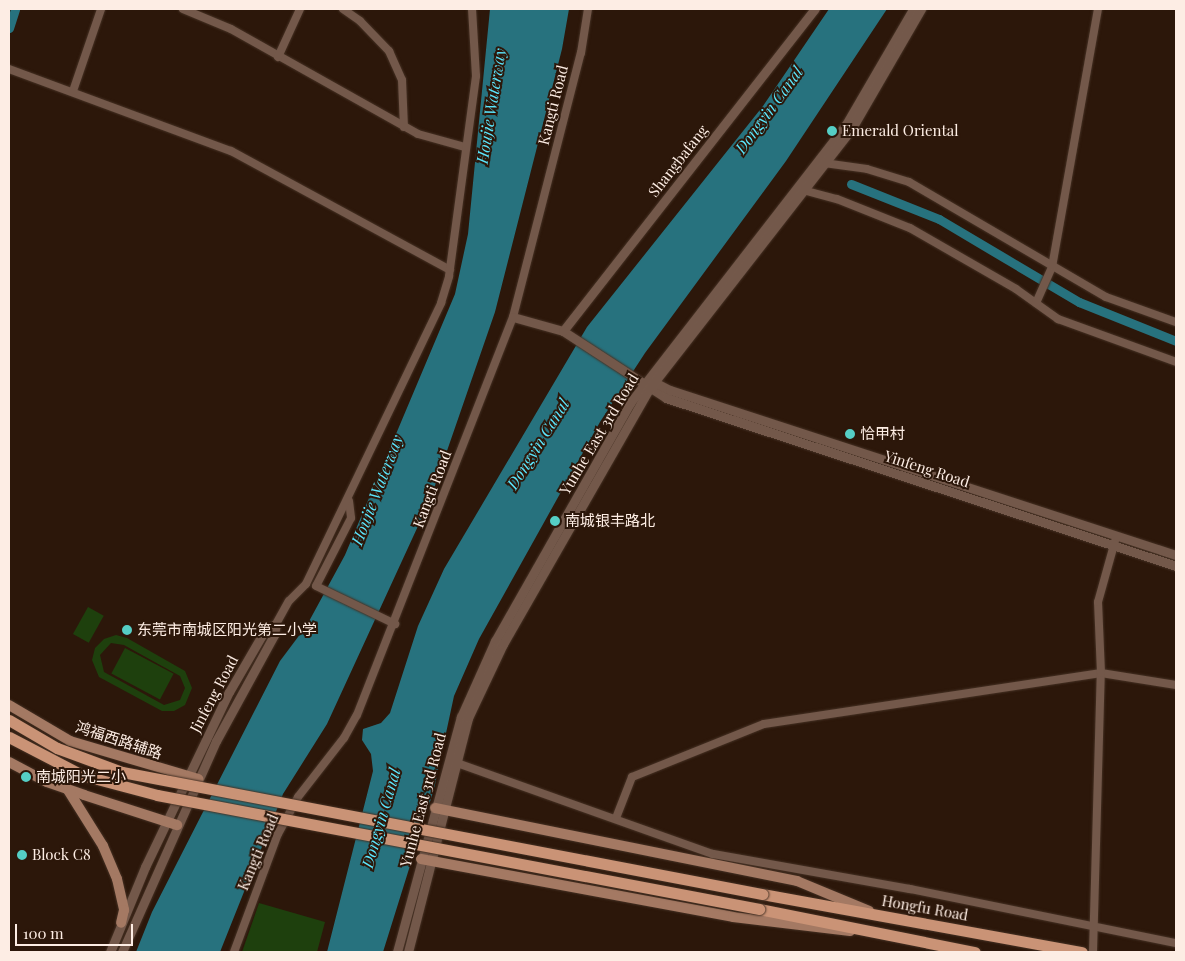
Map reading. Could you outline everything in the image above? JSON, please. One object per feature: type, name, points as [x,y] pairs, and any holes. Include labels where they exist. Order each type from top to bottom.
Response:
[{"type":"main road","name":"鸿福西路辅路","points":[[9,705],[70,741],[193,778]]},
{"type":"main road","name":"Hongfu Road","points":[[9,720],[57,748],[122,772],[762,894],[1082,952]]},
{"type":"main road","points":[[9,737],[82,774],[157,795],[760,909],[975,952]]},
{"type":"main road","points":[[9,762],[68,790],[172,823]]},
{"type":"main road","points":[[68,790],[103,846],[117,879],[124,910],[121,923]]},
{"type":"main road","points":[[439,810],[797,882],[877,915]]},
{"type":"main road","points":[[426,860],[759,921],[876,932]]},
{"type":"street","points":[[73,91],[101,9]]},
{"type":"street","points":[[183,9],[230,29],[404,127],[443,143],[465,147]]},
{"type":"street","points":[[278,57],[300,9]]},
{"type":"street","points":[[343,9],[360,21],[389,51],[402,80],[404,127]]},
{"type":"street","points":[[276,624],[289,601],[306,584],[349,500],[404,376],[441,303],[450,270],[476,76],[472,9]]},
{"type":"street","name":"Kangti Road","points":[[234,952],[278,834],[310,780],[351,726],[395,624],[513,317],[581,53],[588,9]]},
{"type":"street","name":"Shangbafang","points":[[563,330],[815,9]]},
{"type":"street","name":"Yunhe East 3rd Road","points":[[397,952],[426,860],[461,717],[496,640],[649,385],[846,126],[913,9]]},
{"type":"street","name":"Yunhe East 3rd Road","points":[[799,189],[824,163],[852,128],[921,9]]},
{"type":"street","points":[[1036,303],[1052,267],[1098,9]]},
{"type":"street","points":[[9,69],[73,91],[230,151],[450,270]]},
{"type":"street","points":[[824,163],[867,169],[909,182],[1106,298],[1176,322]]},
{"type":"street","points":[[799,189],[837,199],[910,228],[1036,303],[1058,319],[1176,362]]},
{"type":"street","points":[[513,317],[563,330],[649,385]]},
{"type":"street","name":"Yunhe East 3rd Road","points":[[439,810],[457,762],[468,718],[499,652],[649,385]]},
{"type":"street","name":"Yinfeng Road","points":[[649,385],[670,390],[1176,555]]},
{"type":"street","name":"Yinfeng Road","points":[[649,385],[666,398],[1176,566]]},
{"type":"street","points":[[349,500],[351,518],[316,586],[395,624]]},
{"type":"street","points":[[1093,952],[1101,673],[1098,602],[1118,535]]},
{"type":"street","name":"Jinfeng Road","points":[[110,952],[121,923],[193,778],[274,635],[276,624]]},
{"type":"street","points":[[616,818],[632,777],[764,724],[1101,673],[1176,685]]},
{"type":"street","points":[[457,762],[713,854],[1176,943]]},
{"type":"street","name":"Jinfeng Road","points":[[122,952],[172,823]]},
{"type":"street","name":"Yunhe East 3rd Road","points":[[408,952],[426,860]]},
{"type":"green space","points":[[88,607],[104,616],[89,643],[73,634]]},
{"type":"green space","points":[[116,635],[127,638],[185,671],[192,688],[185,705],[174,711],[162,711],[99,677],[92,660],[95,648],[104,639]],"holes":[[[111,643],[124,645],[180,676],[185,688],[180,700],[164,705],[104,672],[100,655]]]},
{"type":"green space","points":[[125,648],[174,674],[160,699],[111,674]]},
{"type":"green space","points":[[259,903],[325,922],[317,952],[242,952]]},
{"type":"water","name":"Houjie Waterway","points":[[490,9],[569,9],[562,49],[495,312],[430,500],[327,724],[283,794],[220,952],[136,952],[152,912],[280,661],[307,625],[345,555],[455,294],[468,234]]},
{"type":"water","name":"Dongyin Canal","points":[[829,9],[887,9],[786,161],[645,353],[600,422],[479,639],[454,696],[434,789],[383,952],[327,952],[373,771],[371,754],[362,740],[363,729],[381,723],[390,713],[418,626],[444,569],[587,327],[763,106]]},
{"type":"waterway","points":[[9,28],[15,9]]},
{"type":"waterway","points":[[851,184],[939,219],[1079,302],[1176,341]]},
{"type":"place","name":"Emerald Oriental","points":[[832,131]]},
{"type":"place","name":"恰甲村","points":[[850,434]]},
{"type":"place","name":"南城银丰路北","points":[[555,521]]},
{"type":"place","name":"东莞市南城区阳光第二小学","points":[[127,630]]},
{"type":"place","name":"南城阳光二小","points":[[26,777]]},
{"type":"place","name":"Block C8","points":[[22,855]]}]
